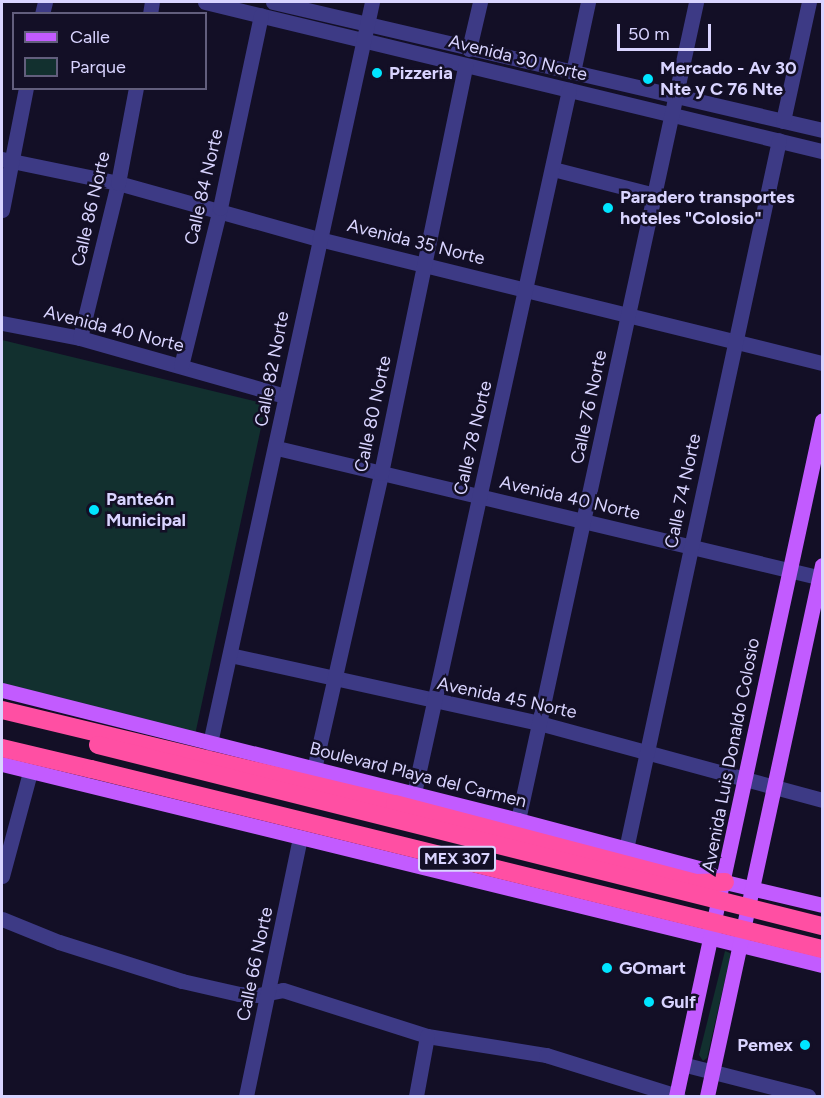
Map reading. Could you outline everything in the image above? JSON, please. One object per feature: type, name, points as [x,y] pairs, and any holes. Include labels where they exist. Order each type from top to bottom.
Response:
[{"type":"highway","points":[[2,710],[623,856],[697,883],[726,882]]},
{"type":"highway","name":"MEX 307","points":[[2,721],[822,926]]},
{"type":"highway","name":"MEX 307","points":[[2,748],[822,949]]},
{"type":"main road","name":"Avenida Luis Donaldo Colosio","points":[[677,1096],[686,1065],[726,882],[743,776],[822,421]]},
{"type":"main road","points":[[707,1096],[754,889],[773,786],[822,573]]},
{"type":"main road","name":"Boulevard Playa del Carmen","points":[[2,690],[518,820],[623,856]]},
{"type":"main road","points":[[2,764],[822,965]]},
{"type":"main road","points":[[617,915],[626,909],[636,893],[623,856]]},
{"type":"main road","points":[[726,882],[822,905]]},
{"type":"street","name":"Avenida 30 Norte","points":[[205,2],[822,151]]},
{"type":"street","name":"Avenida 30 Norte","points":[[273,2],[822,130]]},
{"type":"street","name":"Calle 82 Norte","points":[[210,743],[277,448],[285,396],[372,2]]},
{"type":"street","points":[[469,49],[480,2]]},
{"type":"street","points":[[573,72],[588,2]]},
{"type":"street","name":"Calle 76 Norte","points":[[518,820],[696,2]]},
{"type":"street","points":[[783,121],[809,2]]},
{"type":"street","name":"Calle 84 Norte","points":[[181,366],[220,208],[261,15]]},
{"type":"street","name":"Calle 80 Norte","points":[[314,769],[381,473],[465,66]]},
{"type":"street","points":[[2,210],[6,160],[25,90]]},
{"type":"street","name":"Calle 86 Norte","points":[[80,338],[118,183],[136,90]]},
{"type":"street","name":"Calle 78 Norte","points":[[414,793],[554,169],[569,90]]},
{"type":"street","name":"Calle 74 Norte","points":[[623,856],[780,140]]},
{"type":"street","name":"Avenida 35 Norte","points":[[6,160],[118,183],[220,208],[319,239],[630,313],[822,363]]},
{"type":"street","points":[[554,169],[655,195]]},
{"type":"street","name":"Avenida 40 Norte","points":[[2,322],[80,338],[285,396]]},
{"type":"street","name":"Avenida 40 Norte","points":[[277,448],[789,570],[822,573]]},
{"type":"street","name":"Avenida 45 Norte","points":[[230,655],[434,702],[539,723],[743,776],[822,800]]},
{"type":"street","points":[[2,876],[30,772]]},
{"type":"street","name":"Calle 66 Norte","points":[[246,1096],[300,838]]},
{"type":"street","points":[[2,919],[59,942],[182,981],[239,994],[283,990],[427,1036],[546,1055],[677,1096]]},
{"type":"street","points":[[416,1096],[427,1036]]},
{"type":"street","points":[[686,1065],[808,1096]]},
{"type":"green space","points":[[2,340],[266,404],[195,735],[2,686]]},
{"type":"green space","points":[[725,951],[730,953],[730,958],[707,1058],[703,1061],[699,1055]]},
{"type":"place","name":"Pizzeria","points":[[377,73]]},
{"type":"place","name":"Mercado - Av 30 Nte y C 76 Nte","points":[[648,79]]},
{"type":"place","name":"Paradero transportes hoteles \"Colosio\"","points":[[608,208]]},
{"type":"place","name":"Panteón Municipal","points":[[94,510]]},
{"type":"place","name":"GOmart","points":[[607,968]]},
{"type":"place","name":"Gulf","points":[[649,1002]]},
{"type":"place","name":"Pemex","points":[[805,1045]]}]
